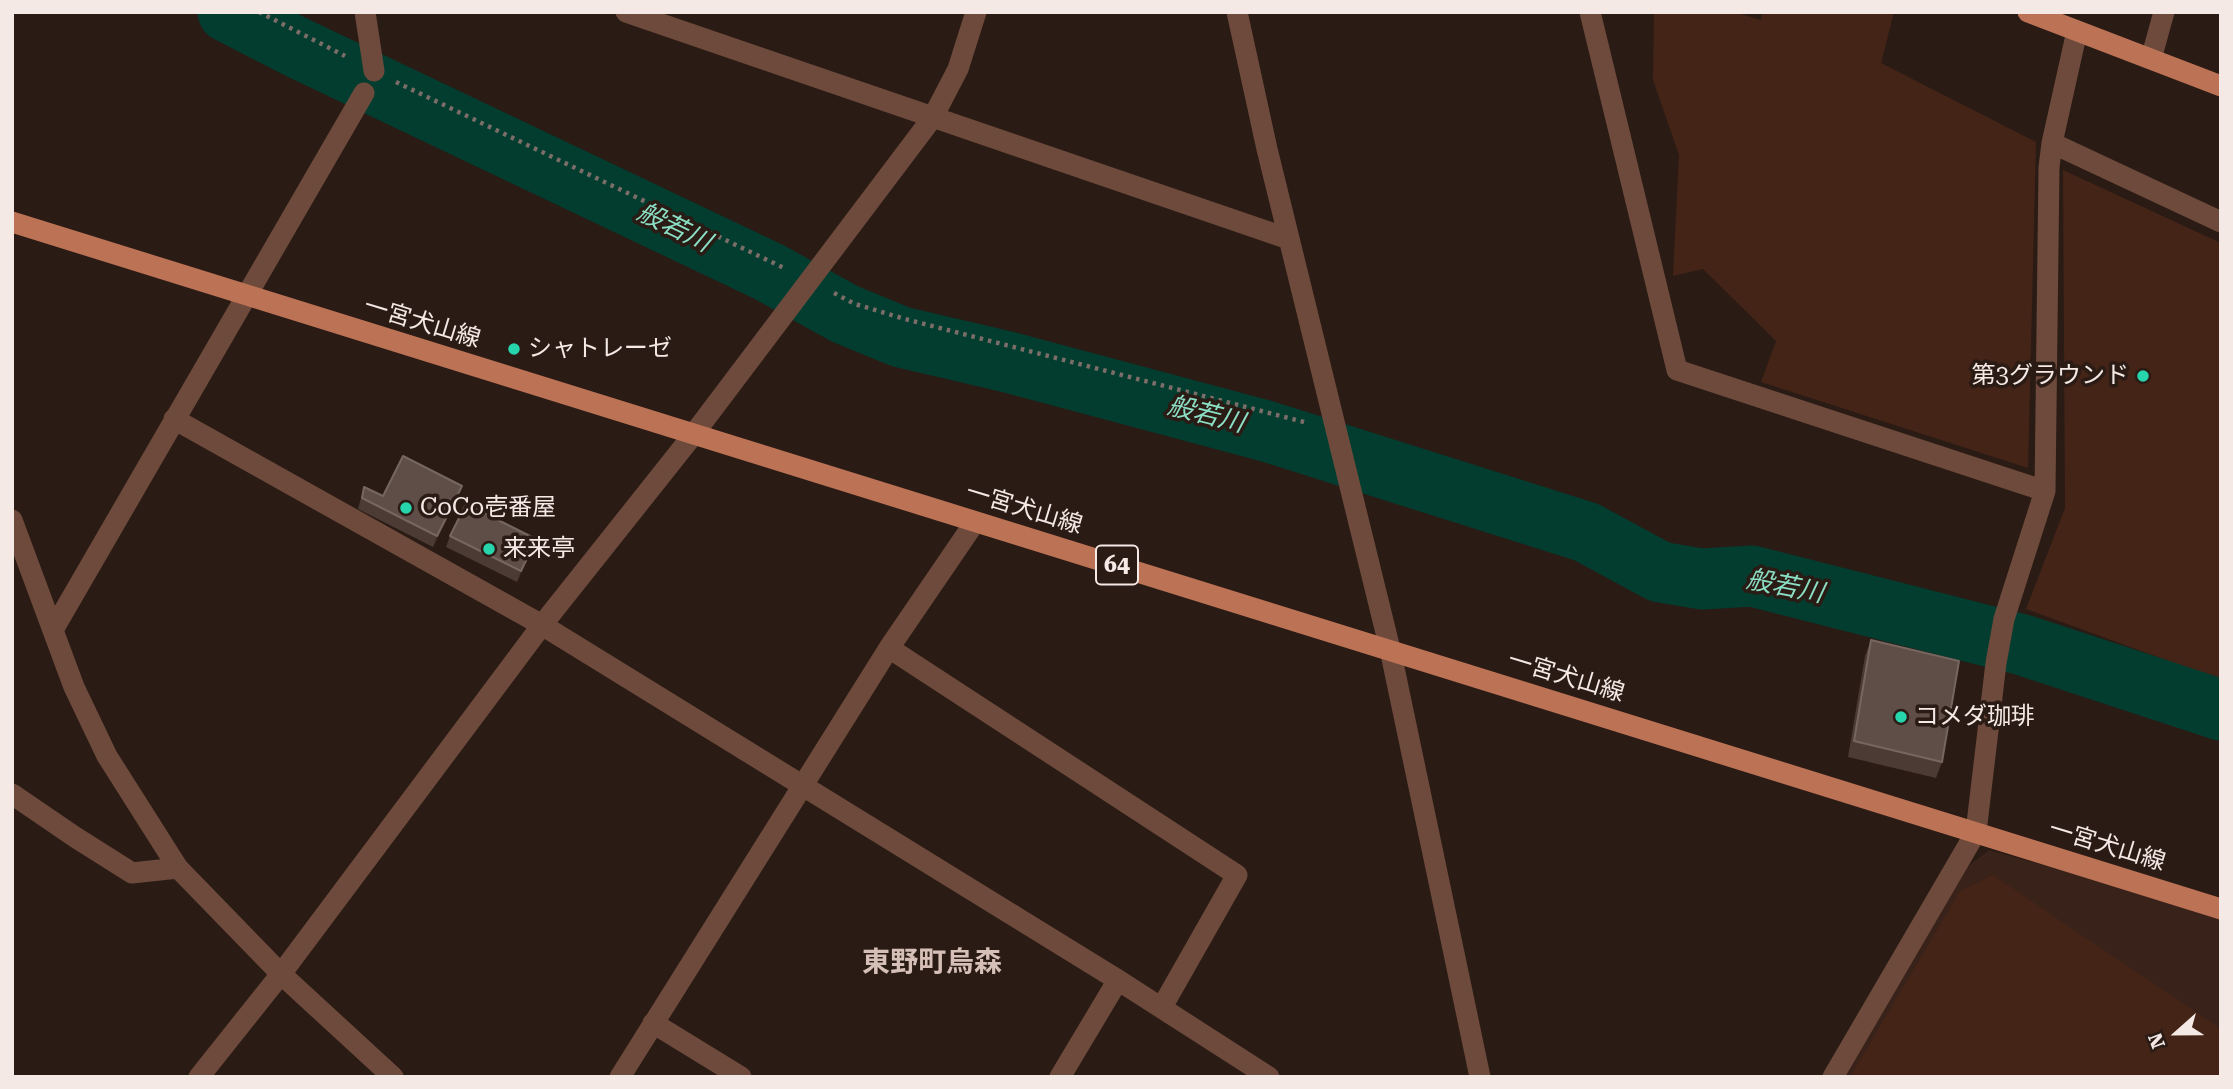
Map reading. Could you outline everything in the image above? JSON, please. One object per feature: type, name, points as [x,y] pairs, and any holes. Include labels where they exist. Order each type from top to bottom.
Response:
[{"type":"main road","points":[[2028,12],[2221,86]]},
{"type":"main road","name":"一宮犬山線","points":[[12,222],[2221,909]]},
{"type":"street","points":[[365,12],[373,71]]},
{"type":"street","points":[[626,12],[1289,239]]},
{"type":"street","points":[[199,1077],[281,974],[542,625],[693,435],[933,117],[958,69],[976,12]]},
{"type":"street","points":[[1237,12],[1289,239],[1390,649],[1480,1077]]},
{"type":"street","points":[[1590,12],[1676,370],[2045,491]]},
{"type":"street","points":[[2151,59],[2164,12]]},
{"type":"street","points":[[1833,1077],[1976,832],[1996,663],[2004,619],[2045,491],[2049,167],[2077,30]]},
{"type":"street","points":[[53,630],[364,93]]},
{"type":"street","points":[[2052,143],[2221,222]]},
{"type":"street","points":[[174,419],[542,625],[1118,980],[1269,1077]]},
{"type":"street","points":[[12,520],[74,687],[107,755],[178,869],[281,974],[394,1077]]},
{"type":"street","points":[[620,1077],[889,648],[975,522]]},
{"type":"street","points":[[889,648],[1237,875],[1161,1007]]},
{"type":"street","points":[[12,794],[132,873],[178,869]]},
{"type":"street","points":[[1060,1077],[1118,980]]},
{"type":"street","points":[[653,1023],[741,1077]]},
{"type":"path","points":[[259,12],[373,71],[811,280],[855,304],[1336,430]]},
{"type":"shaded area","points":[[1654,12],[1734,12],[1761,20],[1762,12],[1894,12],[1881,63],[2036,142],[2028,468],[1761,382],[1776,341],[1703,269],[1673,276],[1679,155],[1653,80]]},
{"type":"shaded area","name":"第3グラウンド","points":[[2063,170],[2221,243],[2221,680],[2026,609],[2065,508]]},
{"type":"shaded area","points":[[1989,850],[2221,914],[2221,1077],[1842,1077],[1962,871]]},
{"type":"shaded area","points":[[1993,875],[2221,1029],[2221,1077],[1850,1077],[1960,891]]},
{"type":"building","name":"CoCo壱番屋","points":[[403,456],[462,486],[437,536],[362,498],[364,487],[383,496]]},
{"type":"building","name":"来来亭","points":[[466,504],[536,539],[521,571],[450,536]]},
{"type":"building","name":"コメダ珈琲","points":[[1871,640],[1959,661],[1942,762],[1854,741]]},
{"type":"waterway","name":"般若川","points":[[228,12],[769,272],[845,314],[901,337],[1008,362],[1266,431],[1586,532],[1660,572],[1702,579],[1752,576],[2023,645],[2221,710]]},
{"type":"place","name":"シャトレーゼ","points":[[514,349]]},
{"type":"place","name":"第3グラウンド","points":[[2143,376]]},
{"type":"place","name":"CoCo壱番屋","points":[[406,508]]},
{"type":"place","name":"来来亭","points":[[489,549]]},
{"type":"place","name":"コメダ珈琲","points":[[1901,717]]},
{"type":"district","name":"東野町烏森","points":[[932,963]]}]
